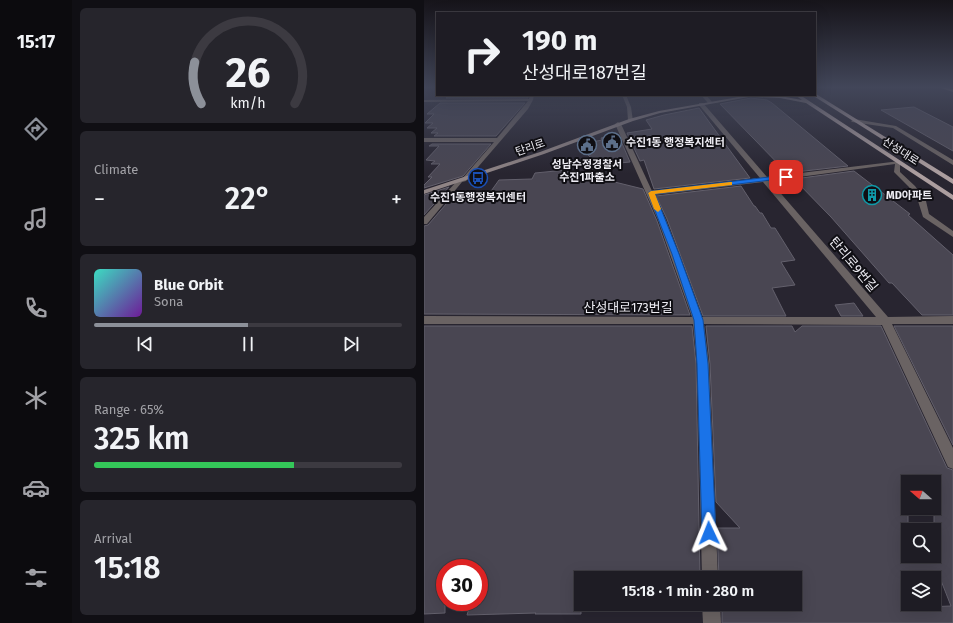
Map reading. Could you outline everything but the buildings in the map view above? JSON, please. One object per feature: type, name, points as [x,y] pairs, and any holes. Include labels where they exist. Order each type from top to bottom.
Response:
[{"type":"main road","name":"탄리로","points":[[424,192],[462,181],[618,124],[645,116]]},
{"type":"main road","name":"산성대로","points":[[829,116],[953,198]]},
{"type":"main road","name":"산성대로","points":[[848,116],[953,182]]},
{"type":"street","points":[[424,222],[462,181],[517,116]]},
{"type":"street","name":"탄리로9번길","points":[[717,116],[766,179],[885,321],[953,462]]},
{"type":"street","points":[[854,120],[894,127],[953,163]]},
{"type":"street","points":[[618,124],[651,193],[675,254],[698,320],[703,364],[710,571]]},
{"type":"street","points":[[424,140],[498,140]]},
{"type":"street","points":[[651,193],[898,162],[897,172],[912,186],[922,201],[926,215],[953,235]]},
{"type":"street","name":"산성대로173번길","points":[[424,320],[953,320]]},
{"type":"street","points":[[711,611],[712,623]]},
{"type":"slow traffic","points":[[658,209],[651,193],[730,183]]},
{"type":"place","name":"수진1동 행정복지센터","points":[[612,142]]},
{"type":"place","name":"성남수정경찰서 수진1파출소","points":[[587,145]]},
{"type":"place","name":"수진1동행정복지센터","points":[[478,178]]},
{"type":"place","name":"MD아파트","points":[[872,195]]},
{"type":"route","points":[[709,533],[703,364],[698,320],[675,254],[651,193],[786,177]]}]
